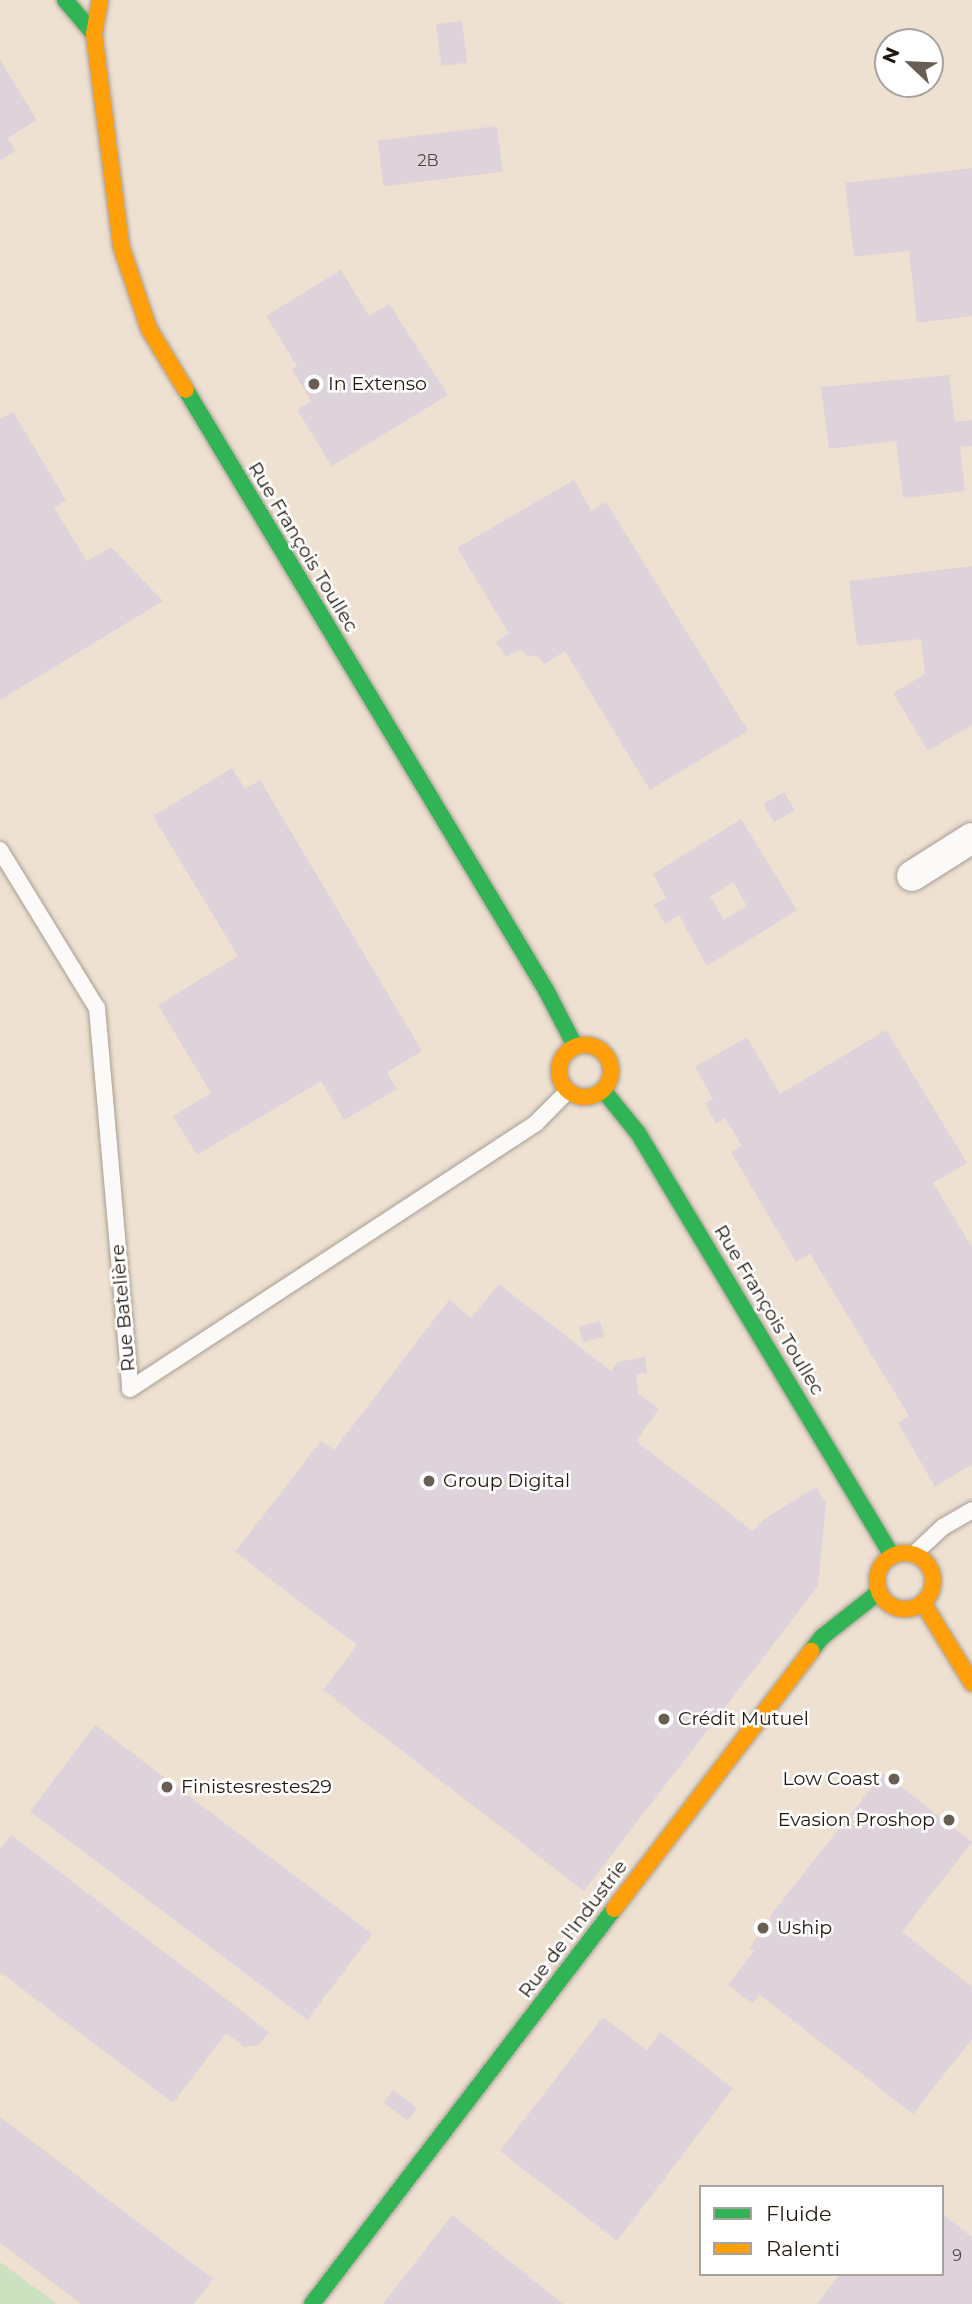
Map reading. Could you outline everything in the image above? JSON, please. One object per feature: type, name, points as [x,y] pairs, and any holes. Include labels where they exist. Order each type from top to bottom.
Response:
[{"type":"main road","points":[[65,0],[94,34]]},
{"type":"main road","name":"Rue François Toullec","points":[[100,0],[94,34],[121,246],[149,329],[546,990],[575,1046]]},
{"type":"main road","points":[[575,1046],[594,1046],[608,1059],[611,1072],[603,1090],[588,1097],[568,1091],[560,1080],[559,1067],[575,1046]]},
{"type":"main road","name":"Rue François Toullec","points":[[603,1090],[638,1133],[892,1556]]},
{"type":"main road","points":[[914,1554],[927,1563],[933,1579],[923,1603],[901,1609],[890,1605],[879,1592],[877,1574],[892,1556],[914,1554]]},
{"type":"main road","name":"Rue de l'Industrie","points":[[312,2304],[822,1637],[879,1592]]},
{"type":"main road","points":[[923,1603],[972,1684]]},
{"type":"street","points":[[912,876],[972,838]]},
{"type":"lane","name":"Rue Batelière","points":[[0,850],[97,1007],[130,1390],[536,1123],[568,1091]]},
{"type":"lane","points":[[914,1554],[972,1510]]},
{"type":"green space","points":[[0,2262],[57,2304],[0,2304]]},
{"type":"building","points":[[462,21],[467,63],[441,66],[436,24]]},
{"type":"building","points":[[0,60],[37,120],[7,138],[16,151],[0,160]]},
{"type":"building","points":[[497,126],[503,172],[384,186],[378,141]]},
{"type":"building","points":[[972,168],[972,316],[917,323],[909,251],[854,257],[845,183]]},
{"type":"building","points":[[341,270],[369,316],[389,304],[448,395],[332,466],[297,410],[311,401],[292,369],[297,366],[266,316]]},
{"type":"building","points":[[949,375],[955,422],[972,420],[972,446],[960,447],[965,491],[903,498],[896,441],[829,449],[821,387]]},
{"type":"building","points":[[13,412],[66,500],[54,508],[87,561],[111,547],[163,601],[0,700],[0,419]]},
{"type":"building","points":[[574,480],[591,511],[606,502],[748,731],[650,790],[565,651],[544,664],[539,657],[526,655],[520,649],[506,657],[496,642],[509,633],[457,548]]},
{"type":"building","points":[[972,566],[972,725],[928,751],[893,693],[925,674],[921,639],[857,646],[849,581]]},
{"type":"building","points":[[232,768],[245,789],[260,780],[422,1051],[387,1072],[397,1089],[344,1120],[321,1081],[197,1155],[173,1116],[211,1093],[158,1005],[238,956],[153,816]]},
{"type":"building","points":[[784,792],[795,810],[774,822],[763,804]]},
{"type":"building","points":[[741,819],[797,910],[707,966],[679,915],[665,924],[654,905],[666,898],[653,874]],"holes":[[[733,882],[747,906],[724,920],[710,897]]]},
{"type":"building","points":[[886,1030],[967,1163],[933,1183],[972,1247],[972,1464],[935,1487],[898,1423],[909,1416],[810,1254],[796,1262],[731,1152],[742,1146],[725,1118],[716,1123],[705,1103],[713,1099],[695,1067],[747,1037],[780,1094]]},
{"type":"building","points":[[499,1284],[611,1371],[618,1362],[645,1357],[647,1373],[636,1374],[638,1393],[659,1409],[636,1441],[753,1531],[763,1520],[816,1487],[826,1504],[818,1586],[584,1891],[323,1690],[357,1645],[235,1552],[321,1441],[334,1450],[449,1300],[471,1318]]},
{"type":"building","points":[[600,1321],[604,1336],[583,1342],[579,1327]]},
{"type":"building","points":[[95,1725],[372,1934],[307,2020],[30,1811]]},
{"type":"building","points":[[883,1773],[972,1842],[902,1932],[972,1987],[972,2039],[913,2114],[760,1995],[752,2004],[728,1985],[754,1951],[750,1948],[774,1911]]},
{"type":"building","points":[[11,1835],[269,2032],[259,2045],[244,2047],[226,2033],[173,2103],[0,1972],[0,1849]]},
{"type":"building","points":[[603,2017],[647,2050],[660,2032],[733,2088],[617,2241],[500,2151]]},
{"type":"building","points":[[393,2090],[417,2108],[407,2121],[383,2103]]},
{"type":"building","points":[[0,2117],[213,2279],[194,2304],[81,2304],[0,2243]]},
{"type":"building","points":[[452,2215],[563,2304],[383,2304]]},
{"type":"building","points":[[944,2216],[972,2237],[972,2304],[817,2304],[838,2276],[944,2276]]},
{"type":"traffic: fast","points":[[65,0],[94,34]]},
{"type":"traffic: fast","points":[[186,390],[546,990],[575,1046]]},
{"type":"traffic: fast","points":[[603,1090],[638,1133],[892,1556]]},
{"type":"traffic: fast","points":[[811,1651],[822,1637],[879,1592]]},
{"type":"traffic: fast","points":[[312,2304],[614,1909]]},
{"type":"traffic: slow","points":[[100,0],[94,34],[121,246],[149,329],[186,390]]},
{"type":"traffic: slow","points":[[585,1045],[595,1047],[603,1053],[609,1061],[611,1071],[609,1081],[603,1089],[595,1095],[585,1097],[575,1095],[567,1089],[561,1081],[559,1071],[561,1061],[567,1053],[575,1047],[585,1045]]},
{"type":"traffic: slow","points":[[899,1553],[911,1553],[925,1561],[933,1575],[933,1581],[931,1592],[925,1601],[911,1609],[899,1609],[882,1597],[877,1587],[877,1575],[889,1558],[899,1553]]},
{"type":"traffic: slow","points":[[923,1603],[972,1683]]},
{"type":"traffic: slow","points":[[614,1909],[811,1651]]},
{"type":"place","name":"In Extenso","points":[[314,384]]},
{"type":"place","name":"Group Digital","points":[[429,1481]]},
{"type":"place","name":"Crédit Mutuel","points":[[664,1719]]},
{"type":"place","name":"Low Coast","points":[[894,1779]]},
{"type":"place","name":"Finistesrestes29","points":[[167,1787]]},
{"type":"place","name":"Evasion Proshop","points":[[949,1820]]},
{"type":"place","name":"Uship","points":[[763,1928]]}]
